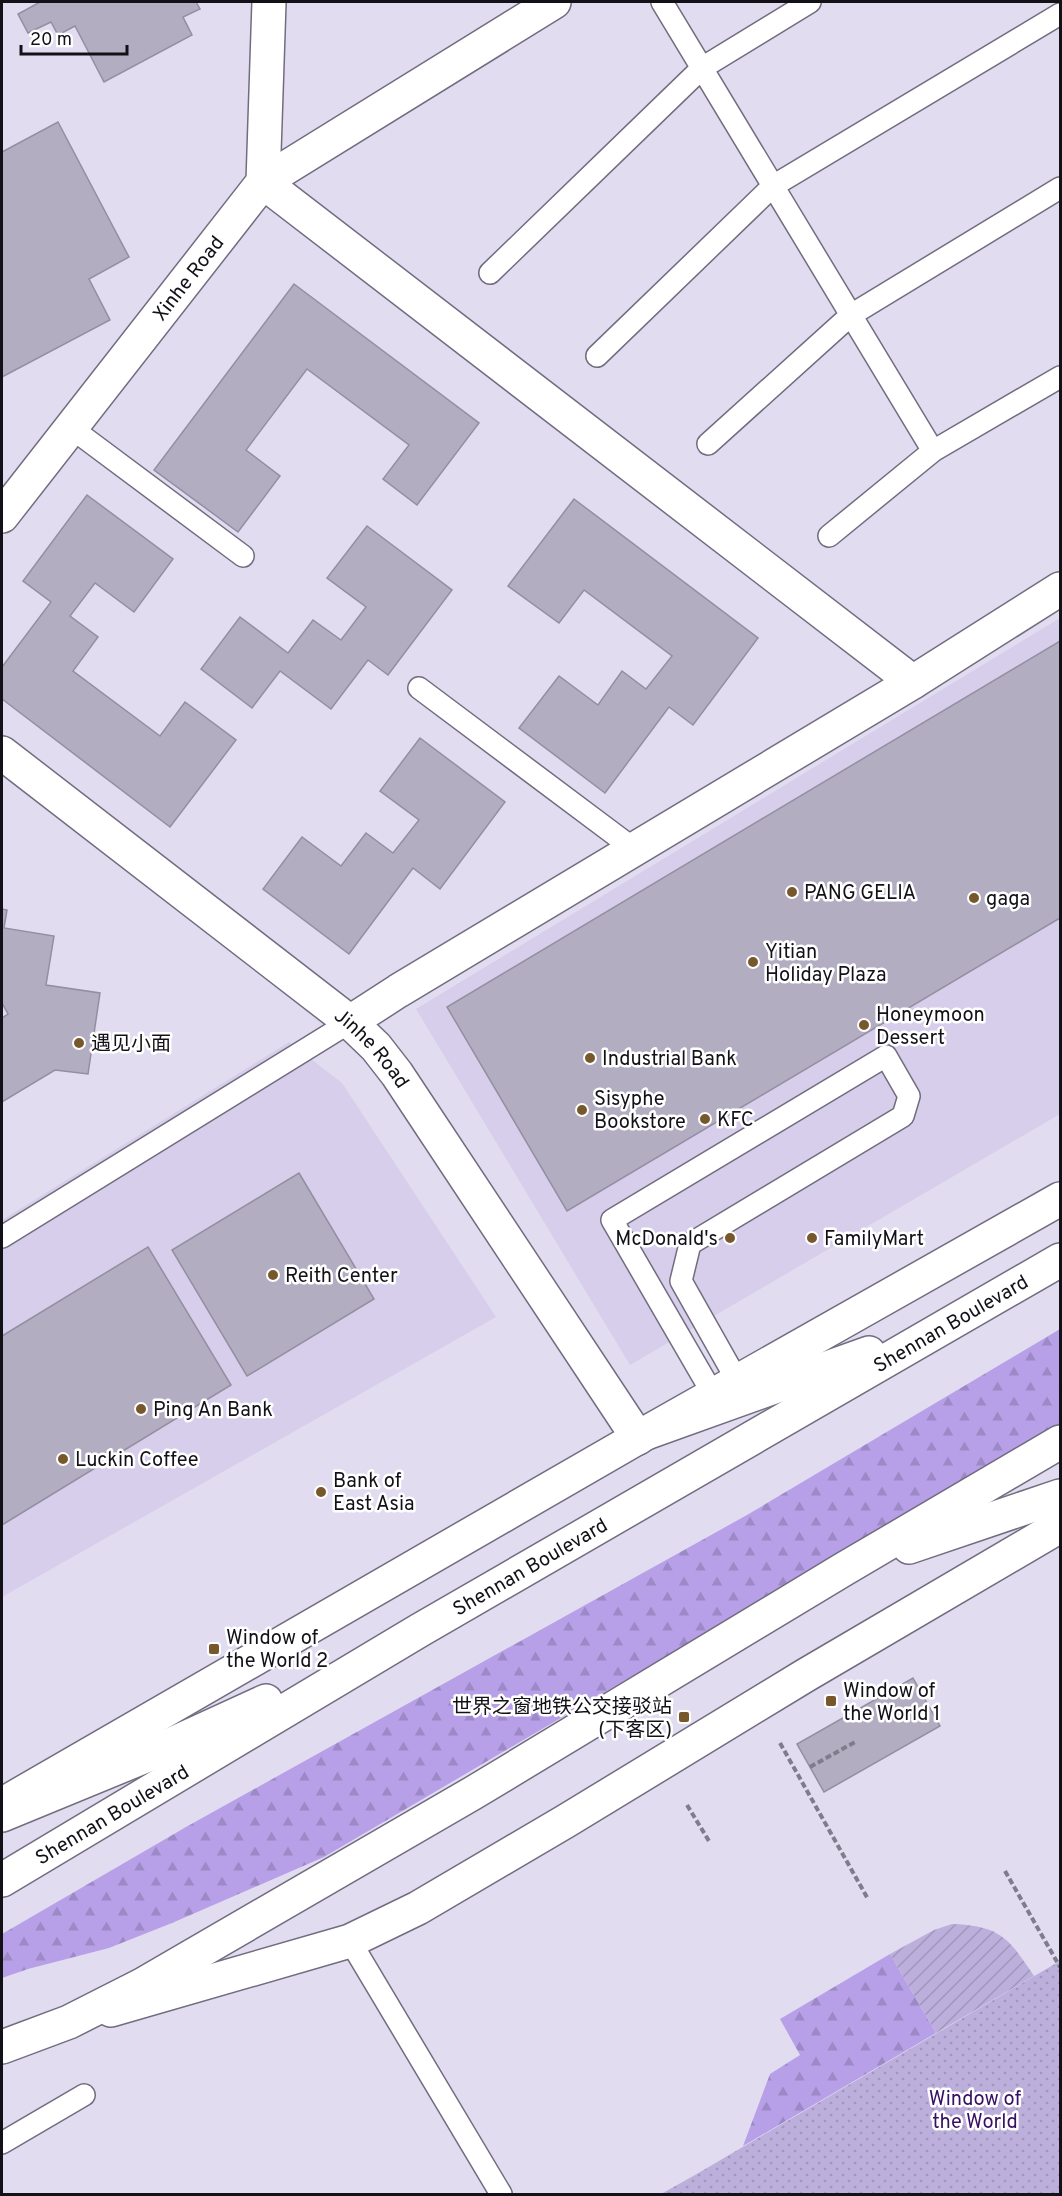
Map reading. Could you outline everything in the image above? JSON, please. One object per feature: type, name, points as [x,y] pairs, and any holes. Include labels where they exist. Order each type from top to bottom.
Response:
[{"type":"main road","points":[[263,182],[269,2]]},
{"type":"main road","points":[[263,182],[554,2]]},
{"type":"main road","points":[[263,182],[913,682]]},
{"type":"main road","name":"Xinhe Road","points":[[2,516],[263,182]]},
{"type":"main road","points":[[350,1022],[913,682],[1060,589]]},
{"type":"main road","name":"Jinhe Road","points":[[2,753],[350,1022],[376,1047],[397,1074],[642,1436]]},
{"type":"main road","points":[[2,1805],[642,1436],[1060,1199]]},
{"type":"main road","name":"Shennan Boulevard","points":[[2,1880],[420,1630],[1060,1260]]},
{"type":"main road","points":[[642,1436],[949,1324]]},
{"type":"main road","points":[[69,2022],[142,1985],[452,1805],[1060,1442]]},
{"type":"main road","points":[[844,1569],[1060,1496]]},
{"type":"main road","points":[[2,2047],[69,2022],[350,1941],[418,1908],[806,1675],[1060,1526]]},
{"type":"main road","points":[[2,1815],[148,1755],[420,1630]]},
{"type":"lane","points":[[662,2],[933,451]]},
{"type":"lane","points":[[490,273],[702,68],[810,2]]},
{"type":"lane","points":[[597,356],[773,186],[1060,14]]},
{"type":"lane","points":[[708,444],[851,315],[1060,188]]},
{"type":"lane","points":[[829,536],[933,451],[1060,377]]},
{"type":"lane","points":[[70,427],[243,556]]},
{"type":"lane","points":[[419,688],[634,849]]},
{"type":"lane","points":[[2,1237],[350,1022]]},
{"type":"lane","points":[[886,1056],[909,1096],[903,1116],[690,1244],[681,1281],[726,1389],[612,1220],[886,1056]]},
{"type":"lane","points":[[350,1941],[501,2194]]},
{"type":"lane","points":[[2,2143],[84,2095]]},
{"type":"path","points":[[810,1767],[855,1742]]},
{"type":"path","points":[[780,1743],[868,1899]]},
{"type":"path","points":[[687,1804],[709,1841]]},
{"type":"path","points":[[1005,1871],[1060,1967]]},
{"type":"shaded area","points":[[1060,618],[1060,1114],[630,1365],[416,1009]]},
{"type":"shaded area","points":[[289,1042],[342,1083],[496,1317],[2,1597],[2,1220]]},
{"type":"green space","points":[[1060,1329],[1060,1425],[324,1857],[109,1948],[2,1978],[2,1934],[186,1827],[747,1515]]},
{"type":"green space","points":[[952,1924],[981,1927],[1001,1936],[1017,1952],[1034,1976],[936,2033],[890,1954],[934,1930]]},
{"type":"green space","points":[[890,1954],[936,2033],[743,2146],[770,2074],[800,2055],[780,2019]]},
{"type":"green space","name":"Window of the World","points":[[1060,1961],[1060,2194],[661,2194],[695,2175]]},
{"type":"building","points":[[40,2],[196,2],[200,9],[183,17],[192,35],[104,82],[75,26],[58,35],[51,22],[28,33],[18,14]]},
{"type":"building","points":[[58,122],[129,257],[89,279],[110,320],[2,377],[2,152]]},
{"type":"building","points":[[294,284],[479,423],[417,505],[383,479],[409,445],[307,369],[246,450],[280,476],[238,532],[154,470]]},
{"type":"building","points":[[87,495],[173,559],[134,612],[95,583],[70,616],[98,637],[73,671],[160,736],[185,702],[236,740],[170,827],[2,699],[2,667],[51,602],[23,581]]},
{"type":"building","points":[[574,499],[758,638],[693,725],[669,707],[605,793],[519,728],[559,676],[598,705],[622,671],[646,689],[672,656],[584,590],[559,623],[508,586]]},
{"type":"building","points":[[367,526],[452,590],[388,675],[368,660],[331,709],[280,671],[252,708],[201,669],[240,617],[288,653],[313,620],[341,640],[366,607],[327,578]]},
{"type":"building","name":"Yitian Holiday Plaza","points":[[1060,641],[1060,918],[567,1211],[447,1007]]},
{"type":"building","points":[[420,738],[505,802],[440,889],[413,868],[349,954],[263,889],[302,837],[341,866],[366,833],[393,853],[419,820],[380,791]]},
{"type":"building","points":[[2,909],[7,910],[4,928],[54,936],[46,985],[100,993],[88,1074],[55,1070],[2,1102],[2,1018],[8,1014],[2,1003]]},
{"type":"building","name":"Reith Center","points":[[299,1173],[374,1299],[247,1376],[172,1250]]},
{"type":"building","points":[[148,1247],[231,1385],[2,1525],[2,1336]]},
{"type":"building","points":[[913,1678],[940,1726],[824,1792],[797,1744]]},
{"type":"place","name":"PANG GELIA","points":[[792,892]]},
{"type":"place","name":"gaga","points":[[974,898]]},
{"type":"place","name":"Yitian Holiday Plaza","points":[[753,962]]},
{"type":"place","name":"Honeymoon Dessert","points":[[864,1025]]},
{"type":"place","name":"遇见小面","points":[[79,1043]]},
{"type":"place","name":"Industrial Bank","points":[[590,1058]]},
{"type":"place","name":"Sisyphe Bookstore","points":[[582,1110]]},
{"type":"place","name":"KFC","points":[[705,1119]]},
{"type":"place","name":"McDonald's","points":[[730,1238]]},
{"type":"place","name":"FamilyMart","points":[[812,1238]]},
{"type":"place","name":"Reith Center","points":[[273,1275]]},
{"type":"place","name":"Ping An Bank","points":[[141,1409]]},
{"type":"place","name":"Luckin Coffee","points":[[63,1459]]},
{"type":"place","name":"Bank of East Asia","points":[[321,1492]]},
{"type":"place","name":"Window of the World 2","points":[[214,1649]]},
{"type":"place","name":"Window of the World 1","points":[[831,1701]]},
{"type":"place","name":"世界之窗地铁公交接驳站 (下客区)","points":[[684,1717]]}]
